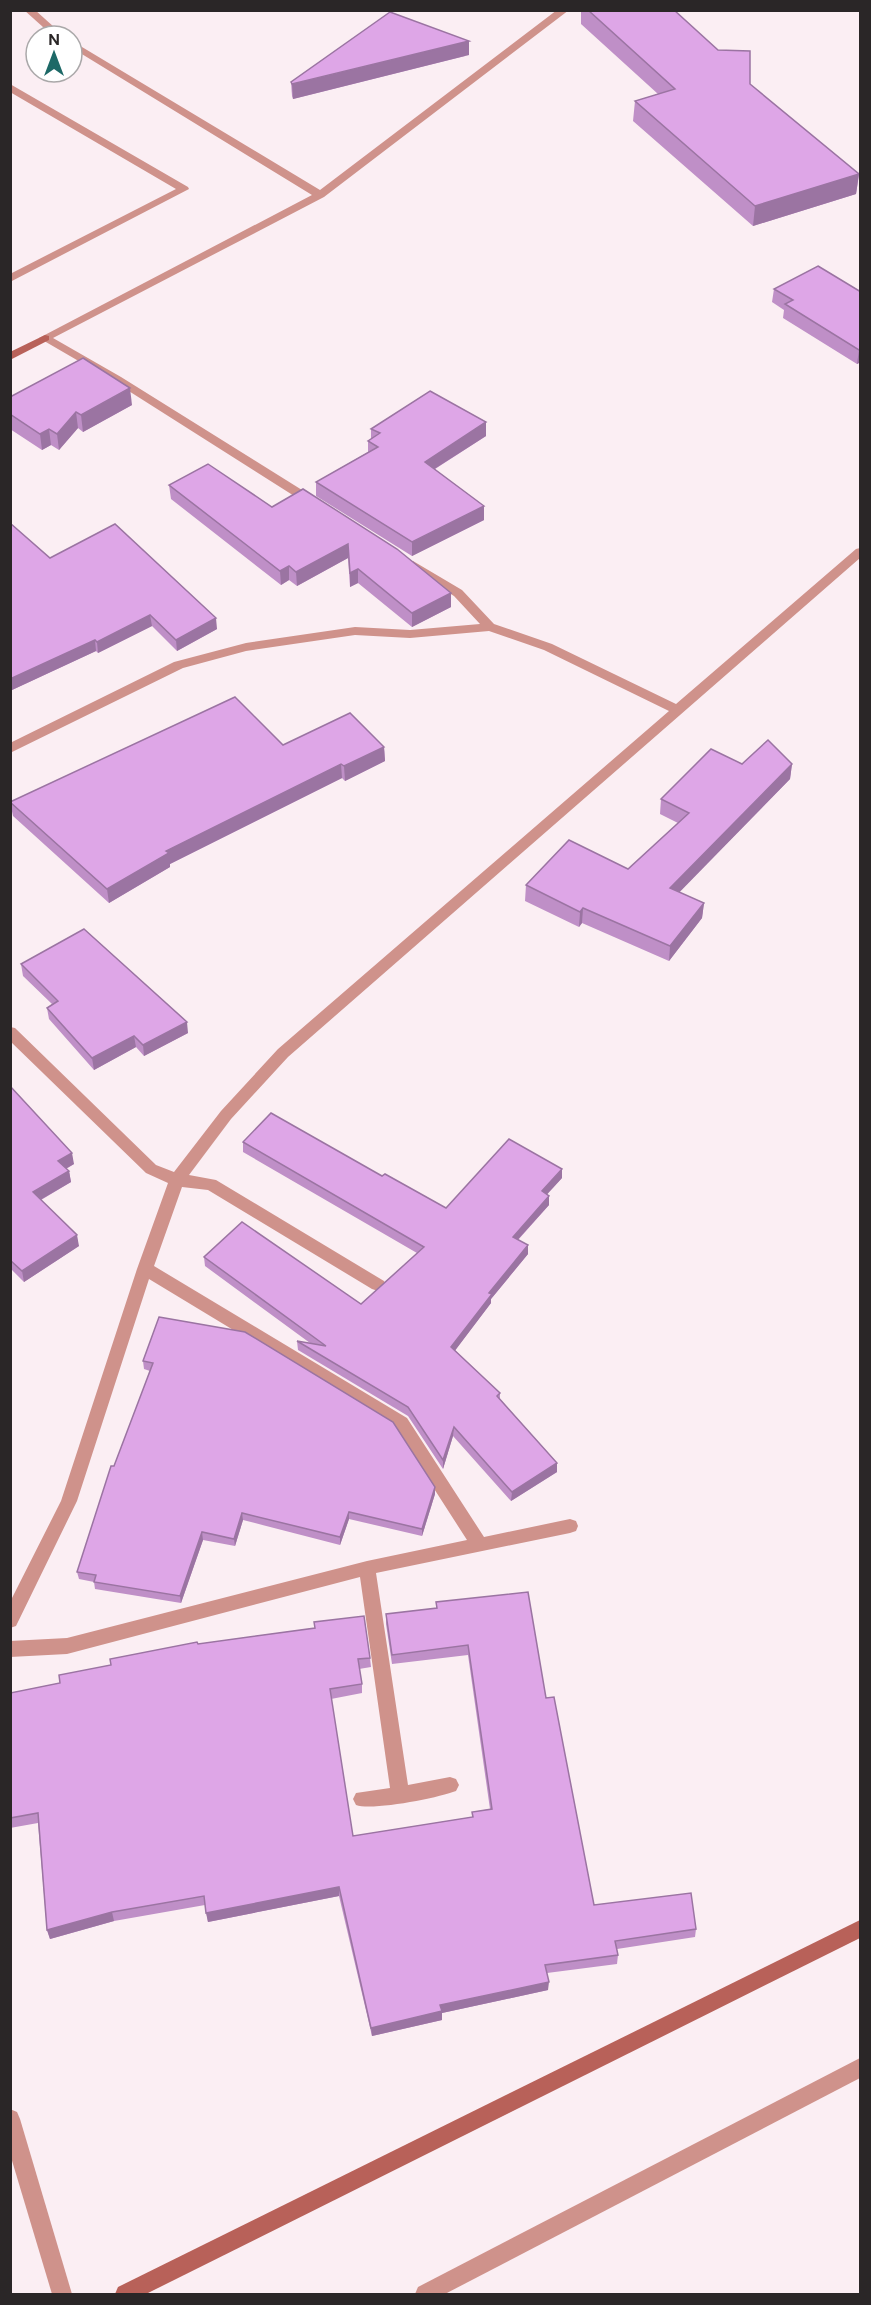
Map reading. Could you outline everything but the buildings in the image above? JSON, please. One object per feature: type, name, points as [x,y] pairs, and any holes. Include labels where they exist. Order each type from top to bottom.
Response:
[{"type":"street","points":[[29,10],[45,24]]},
{"type":"street","points":[[10,357],[320,195],[564,10]]},
{"type":"street","points":[[84,51],[320,195]]},
{"type":"street","points":[[10,87],[184,189],[10,279]]},
{"type":"street","points":[[45,338],[117,379],[327,511]]},
{"type":"street","points":[[10,1621],[69,1501],[145,1269],[177,1180],[226,1115],[283,1053],[861,552]]},
{"type":"street","points":[[398,555],[458,593],[490,627]]},
{"type":"street","points":[[10,749],[179,664],[246,647],[355,631],[410,634],[490,627],[548,647],[677,710]]},
{"type":"street","points":[[10,1032],[151,1169],[177,1180],[211,1184],[378,1285]]},
{"type":"street","points":[[145,1269],[401,1423],[480,1545]]},
{"type":"street","points":[[10,1649],[67,1646],[367,1568],[570,1526]]},
{"type":"street","points":[[367,1568],[400,1795]]},
{"type":"street","points":[[362,1798],[400,1795],[450,1785]]},
{"type":"street","points":[[125,2295],[861,1929]]},
{"type":"street","points":[[425,2295],[861,2068]]},
{"type":"street","points":[[10,2120],[62,2295]]}]
